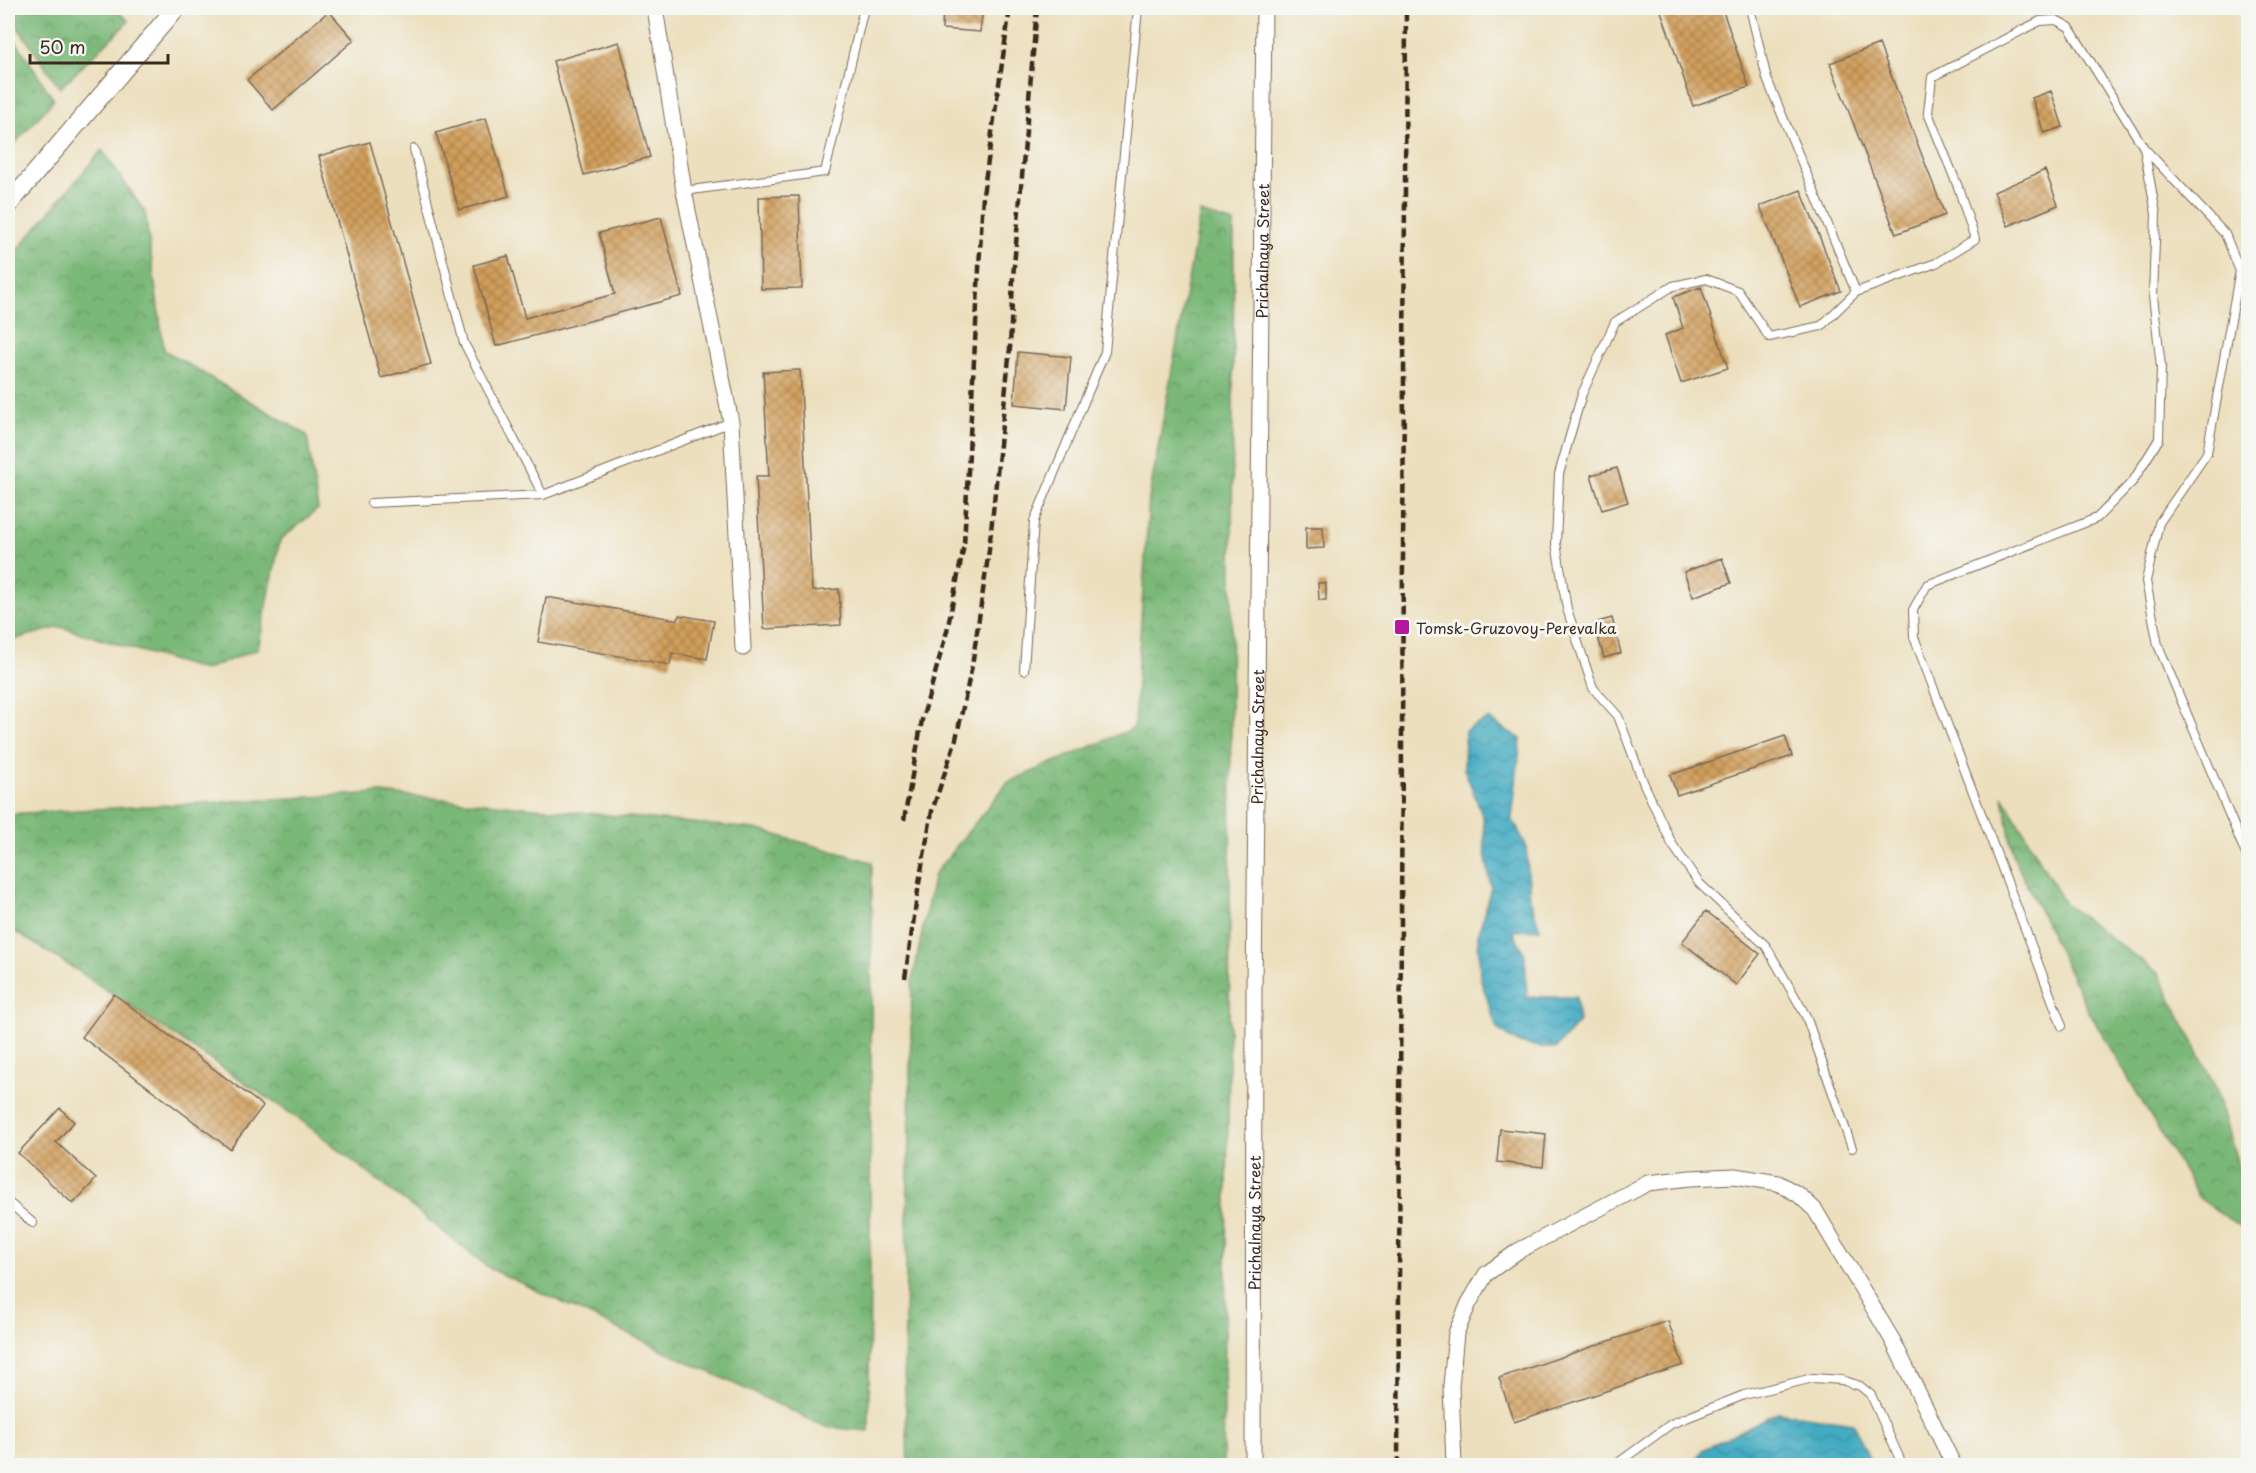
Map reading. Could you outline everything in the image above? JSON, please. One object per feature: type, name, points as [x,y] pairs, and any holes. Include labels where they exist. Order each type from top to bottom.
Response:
[{"type":"street","points":[[8,205],[176,8]]},
{"type":"street","points":[[655,8],[684,191],[731,422],[743,648]]},
{"type":"street","name":"Prichalnaya Street","points":[[1253,1466],[1254,991],[1264,8]]},
{"type":"street","points":[[1454,1466],[1451,1386],[1456,1333],[1486,1274],[1518,1251],[1648,1183],[1735,1176],[1778,1183],[1799,1194],[1815,1210],[1893,1341],[1954,1466]]},
{"type":"lane","points":[[684,191],[825,172],[864,8]]},
{"type":"lane","points":[[1024,670],[1034,522],[1105,352],[1138,8]]},
{"type":"lane","points":[[1750,8],[1767,79],[1856,292]]},
{"type":"lane","points":[[1852,1148],[1806,1016],[1766,946],[1699,883],[1672,844],[1644,784],[1617,716],[1593,688],[1567,609],[1556,543],[1559,474],[1582,394],[1615,322],[1673,285],[1706,279],[1738,291],[1769,338],[1821,326],[1856,292],[1936,263],[1974,239],[1958,187],[1928,113],[1932,77],[2040,21],[2056,20],[2069,27],[2144,148],[2225,234],[2248,291]]},
{"type":"lane","points":[[414,148],[464,343],[543,495]]},
{"type":"lane","points":[[2061,1026],[1914,637],[1912,610],[1927,585],[2097,518],[2133,481],[2159,439],[2161,367],[2153,296],[2156,214],[2144,148]]},
{"type":"lane","points":[[2240,270],[2207,453],[2159,523],[2146,582],[2158,645],[2248,859]]},
{"type":"lane","points":[[371,503],[543,495],[731,422]]},
{"type":"lane","points":[[8,1203],[33,1223]]},
{"type":"lane","points":[[1614,1466],[1671,1424],[1744,1395],[1813,1378],[1842,1380],[1860,1386],[1871,1395],[1903,1466]]},
{"type":"green space","points":[[8,8],[114,8],[129,21],[60,88],[8,13]]},
{"type":"green space","points":[[8,29],[54,100],[8,151]]},
{"type":"green space","points":[[102,150],[145,212],[164,350],[307,435],[318,509],[280,540],[258,649],[204,670],[60,627],[8,641],[8,261]]},
{"type":"green space","points":[[1200,213],[1234,223],[1229,1060],[1223,1465],[908,1465],[904,1365],[912,982],[934,874],[1008,782],[1134,728],[1149,498]]},
{"type":"green space","points":[[380,793],[755,829],[872,862],[869,1431],[826,1427],[491,1269],[302,1121],[75,969],[8,927],[8,814]]},
{"type":"green space","points":[[2003,796],[2065,904],[2158,973],[2216,1088],[2248,1202],[2248,1232],[2199,1198],[2089,1012],[2014,858]]},
{"type":"water","points":[[1488,719],[1521,739],[1512,818],[1526,845],[1530,898],[1540,929],[1513,931],[1525,955],[1527,997],[1576,997],[1579,1022],[1555,1049],[1518,1043],[1497,1029],[1480,977],[1478,935],[1491,887],[1485,853],[1483,817],[1464,768],[1465,731]]},
{"type":"water","points":[[1778,1412],[1853,1423],[1872,1465],[1693,1465],[1702,1450]]},
{"type":"building","points":[[943,8],[983,8],[980,32],[942,29]]},
{"type":"building","points":[[1660,8],[1722,8],[1749,87],[1693,106]]},
{"type":"building","points":[[329,11],[354,40],[273,110],[247,80]]},
{"type":"building","points":[[619,42],[650,157],[584,175],[553,61]]},
{"type":"building","points":[[1879,44],[1945,215],[1896,234],[1830,63]]},
{"type":"building","points":[[2051,91],[2063,127],[2044,133],[2032,98]]},
{"type":"building","points":[[486,118],[509,196],[459,210],[436,133]]},
{"type":"building","points":[[370,142],[431,364],[381,378],[319,156]]},
{"type":"building","points":[[2045,170],[2058,205],[2008,226],[1994,192]]},
{"type":"building","points":[[1801,190],[1841,291],[1800,307],[1760,206]]},
{"type":"building","points":[[799,196],[802,288],[761,289],[759,197]]},
{"type":"building","points":[[661,217],[682,296],[496,346],[474,265],[508,256],[525,318],[615,294],[599,233]]},
{"type":"building","points":[[1701,287],[1728,368],[1681,383],[1665,335],[1683,328],[1673,297]]},
{"type":"building","points":[[1018,352],[1071,357],[1066,409],[1014,404]]},
{"type":"building","points":[[800,370],[812,591],[839,589],[841,625],[764,629],[756,476],[769,476],[763,372]]},
{"type":"building","points":[[1617,468],[1628,502],[1602,510],[1591,475]]},
{"type":"building","points":[[1306,527],[1323,527],[1324,548],[1306,549]]},
{"type":"building","points":[[1722,558],[1731,583],[1693,597],[1684,572]]},
{"type":"building","points":[[1318,583],[1326,583],[1326,600],[1319,600]]},
{"type":"building","points":[[546,597],[678,620],[679,615],[714,621],[707,659],[672,653],[670,665],[538,642]]},
{"type":"building","points":[[1612,618],[1621,653],[1604,658],[1594,623]]},
{"type":"building","points":[[1785,736],[1792,756],[1677,795],[1670,775]]},
{"type":"building","points":[[1706,911],[1760,954],[1736,985],[1682,942]]},
{"type":"building","points":[[114,994],[263,1106],[230,1149],[82,1037]]},
{"type":"building","points":[[60,1108],[74,1122],[56,1142],[96,1179],[73,1204],[18,1153]]},
{"type":"building","points":[[1500,1129],[1546,1134],[1543,1167],[1497,1162]]},
{"type":"building","points":[[1668,1321],[1683,1365],[1514,1422],[1499,1378]]},
{"type":"railway","points":[[904,820],[922,720],[947,631],[964,545],[983,195],[1010,8]]},
{"type":"railway","points":[[905,978],[932,811],[956,739],[972,666],[989,550],[1010,348],[1013,277],[1037,8]]},
{"type":"railway","points":[[1398,1466],[1406,8]]},
{"type":"place","name":"Tomsk-Gruzovoy-Perevalka","points":[[1402,627]]}]
